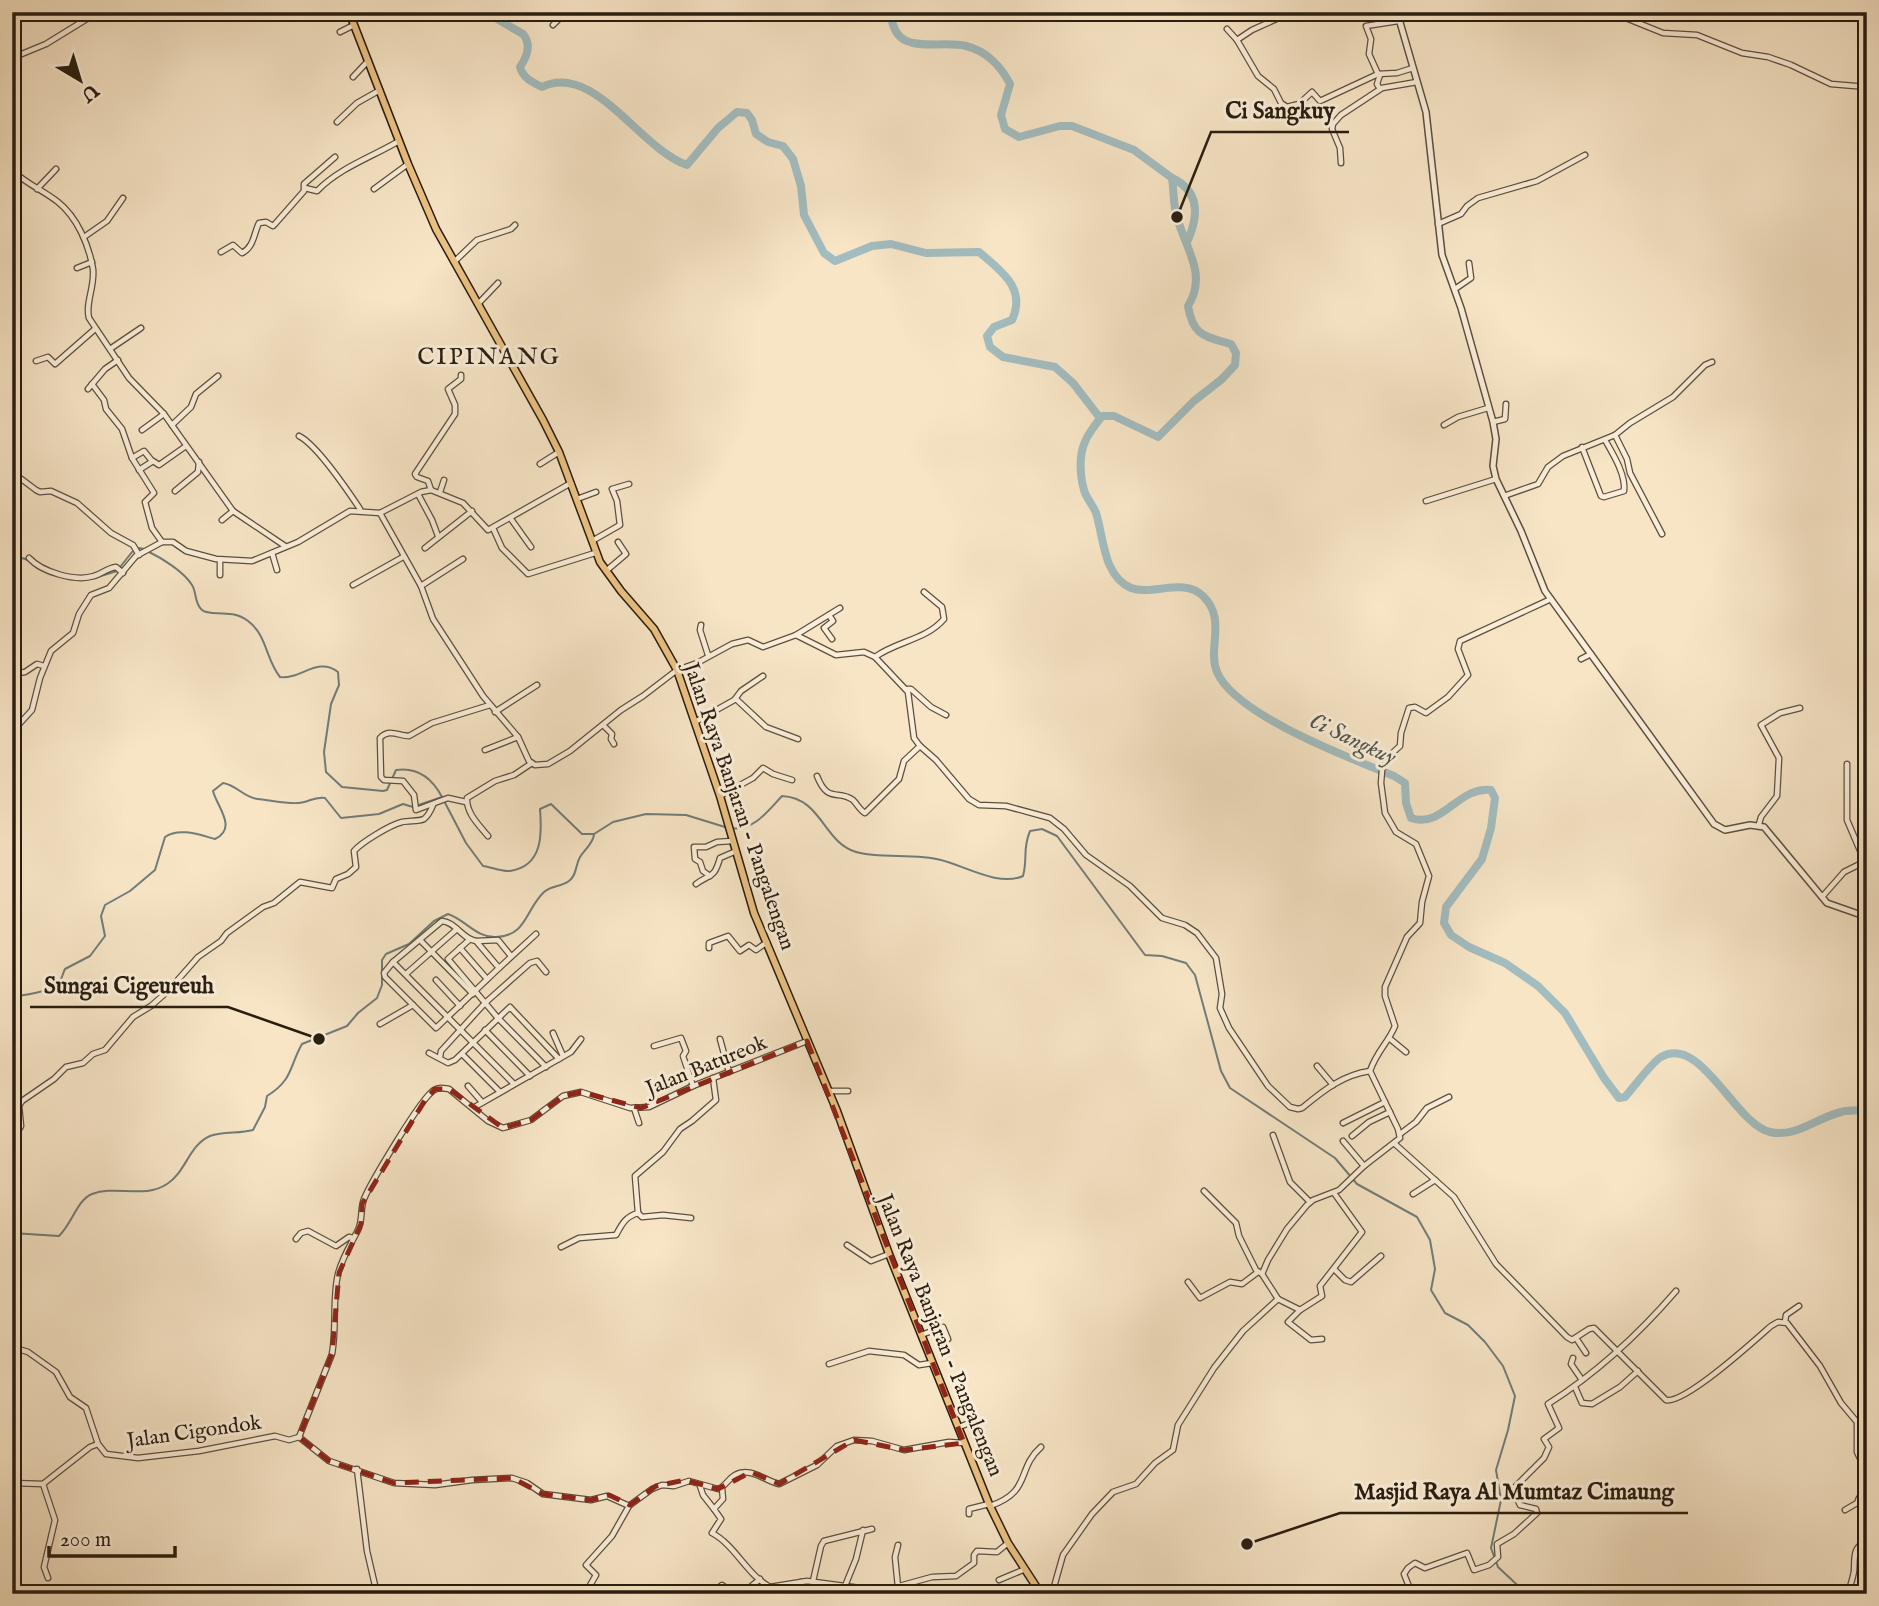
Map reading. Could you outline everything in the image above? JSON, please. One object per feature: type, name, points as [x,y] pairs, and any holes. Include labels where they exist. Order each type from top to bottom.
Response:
[{"type":"main road","name":"Jalan Raya Banjaran - Pangalengan","points":[[349,12],[436,229],[523,382],[559,452],[596,553],[621,591],[654,629],[677,670],[720,796],[734,852],[754,913],[828,1091],[889,1254],[990,1505],[1009,1544],[1041,1594]]},
{"type":"street","points":[[12,58],[46,44],[98,12]]},
{"type":"street","points":[[552,25],[558,20],[557,12]]},
{"type":"street","points":[[1237,40],[1252,30],[1292,12]]},
{"type":"street","points":[[1397,12],[1418,82],[1430,138],[1442,255],[1455,289],[1493,422],[1496,439],[1493,466],[1496,479],[1521,531],[1540,581],[1669,765],[1700,802],[1714,824],[1725,830],[1759,824],[1777,796],[1779,758],[1761,725],[1780,713],[1800,708]]},
{"type":"street","points":[[1611,12],[1663,33],[1697,35],[1742,53],[1768,57],[1831,84],[1867,87]]},
{"type":"street","points":[[1380,89],[1377,84],[1379,74],[1369,54],[1371,41],[1366,26],[1398,21]]},
{"type":"street","points":[[340,32],[354,25]]},
{"type":"street","points":[[1227,29],[1237,40],[1258,76],[1274,89],[1281,103],[1287,107],[1299,104],[1312,92],[1320,101],[1379,74],[1413,68]]},
{"type":"street","points":[[353,77],[368,61]]},
{"type":"street","points":[[1341,163],[1340,148],[1331,126],[1341,115],[1380,89],[1418,82]]},
{"type":"street","points":[[337,122],[357,103],[380,90]]},
{"type":"street","points":[[305,188],[317,191],[325,182],[331,181],[345,169],[399,141]]},
{"type":"street","points":[[1437,225],[1461,214],[1473,201],[1537,181],[1585,155]]},
{"type":"street","points":[[221,252],[234,245],[244,253],[253,242],[259,223],[275,225],[305,188],[304,184],[335,157]]},
{"type":"street","points":[[374,189],[408,164]]},
{"type":"street","points":[[37,190],[56,169]]},
{"type":"street","points":[[12,170],[37,190],[58,202],[84,237],[92,262],[94,287],[88,312],[95,329],[136,387],[164,414],[233,511],[285,546]]},
{"type":"street","points":[[84,237],[107,221],[123,198]]},
{"type":"street","points":[[454,262],[475,241],[511,229],[515,225]]},
{"type":"street","points":[[76,268],[92,262]]},
{"type":"street","points":[[1455,289],[1471,278],[1469,263]]},
{"type":"street","points":[[478,304],[498,283]]},
{"type":"street","points":[[110,349],[141,328]]},
{"type":"street","points":[[36,361],[48,357],[56,363],[95,329]]},
{"type":"street","points":[[88,389],[118,360]]},
{"type":"street","points":[[1504,496],[1540,482],[1555,461],[1582,447],[1615,435],[1673,397],[1705,365],[1712,362]]},
{"type":"street","points":[[431,491],[428,481],[415,474],[453,419],[455,405],[448,389],[461,379],[461,375]]},
{"type":"street","points":[[172,425],[191,407],[196,394],[218,376]]},
{"type":"street","points":[[92,384],[104,400],[106,409],[122,429],[132,458],[155,494],[145,502],[152,528],[162,542]]},
{"type":"street","points":[[1493,422],[1504,419],[1506,404]]},
{"type":"street","points":[[1444,425],[1460,416],[1488,408]]},
{"type":"street","points":[[142,430],[164,414]]},
{"type":"street","points":[[1615,435],[1627,459],[1630,472],[1662,534]]},
{"type":"street","points":[[299,436],[308,442],[335,474],[360,510]]},
{"type":"street","points":[[1582,447],[1604,498],[1626,488],[1605,440]]},
{"type":"street","points":[[132,458],[144,451],[159,465],[186,446]]},
{"type":"street","points":[[540,464],[559,452]]},
{"type":"street","points":[[139,470],[152,461]]},
{"type":"street","points":[[175,491],[198,472],[200,462]]},
{"type":"street","points":[[12,472],[40,492],[51,491],[77,503],[111,533],[133,545],[139,553]]},
{"type":"street","points":[[1426,501],[1496,479]]},
{"type":"street","points":[[440,492],[444,481]]},
{"type":"street","points":[[12,732],[32,710],[51,651],[73,634],[79,614],[92,593],[109,588],[121,570],[139,553],[162,542],[173,542],[186,551],[220,560],[252,561],[309,536],[350,511],[380,513],[418,494],[431,491],[456,499],[472,511],[485,529],[492,528],[571,483]]},
{"type":"street","points":[[591,542],[620,525],[617,501],[612,489],[629,484]]},
{"type":"street","points":[[577,499],[596,492]]},
{"type":"street","points":[[418,494],[438,536]]},
{"type":"street","points":[[222,520],[233,511]]},
{"type":"street","points":[[425,548],[472,511]]},
{"type":"street","points":[[380,513],[421,586],[433,619],[495,712],[518,737],[531,763]]},
{"type":"street","points":[[511,519],[531,547]]},
{"type":"street","points":[[492,528],[502,548],[528,574],[596,553]]},
{"type":"street","points":[[606,571],[626,554],[618,541]]},
{"type":"street","points":[[272,553],[277,570]]},
{"type":"street","points":[[353,585],[403,557]]},
{"type":"street","points":[[29,558],[44,569],[77,577],[95,576],[109,568],[121,570]]},
{"type":"street","points":[[421,586],[463,559]]},
{"type":"street","points":[[220,560],[220,575]]},
{"type":"street","points":[[875,657],[897,644],[918,638],[944,619],[943,607],[924,593]]},
{"type":"street","points":[[1400,1134],[1370,1070],[1378,1049],[1389,1038],[1395,1023],[1385,996],[1385,987],[1407,937],[1420,923],[1429,876],[1416,844],[1396,832],[1387,820],[1381,783],[1382,770],[1389,756],[1400,747],[1401,733],[1409,708],[1415,707],[1424,713],[1430,712],[1468,675],[1458,649],[1460,640],[1551,599]]},
{"type":"street","points":[[488,836],[472,817],[466,802],[474,792],[514,775],[531,763],[541,765],[556,761],[677,670],[732,644],[748,640],[763,647],[796,635],[840,608]]},
{"type":"street","points":[[829,615],[833,621],[824,628],[832,639]]},
{"type":"street","points":[[702,625],[700,630],[708,655]]},
{"type":"street","points":[[796,635],[836,655],[864,652],[875,657],[906,689],[911,699],[912,736],[973,802],[979,805],[1006,806],[1050,818],[1064,829],[1086,855],[1130,886],[1162,918],[1185,925],[1197,933],[1216,958],[1221,983],[1220,1008],[1223,1019],[1258,1074],[1290,1107],[1298,1110],[1349,1075],[1370,1070]]},
{"type":"street","points":[[1581,659],[1591,654]]},
{"type":"street","points":[[12,674],[25,673],[35,664],[44,666]]},
{"type":"street","points":[[694,722],[735,699],[741,691],[763,676]]},
{"type":"street","points":[[495,712],[537,685]]},
{"type":"street","points":[[906,689],[910,689],[931,707],[946,715]]},
{"type":"street","points":[[735,699],[766,727],[798,739]]},
{"type":"street","points":[[466,802],[447,798],[433,805],[415,808],[414,795],[403,782],[384,780],[381,777],[381,736],[397,733],[410,736],[432,723],[490,705]]},
{"type":"street","points":[[603,725],[612,734],[611,740],[614,744]]},
{"type":"street","points":[[485,750],[518,737]]},
{"type":"street","points":[[12,743],[19,776],[18,785],[12,791]]},
{"type":"street","points":[[817,776],[821,786],[827,791],[851,799],[864,813],[898,779],[904,761],[919,746]]},
{"type":"street","points":[[1822,897],[1843,872],[1866,861],[1847,820],[1847,764]]},
{"type":"street","points":[[720,796],[754,778],[763,768],[792,780]]},
{"type":"street","points":[[12,1126],[21,1126],[19,1105],[22,1101],[54,1079],[66,1067],[83,1063],[105,1050],[133,1017],[168,991],[198,957],[221,941],[227,933],[262,907],[277,901],[300,882],[332,888],[336,879],[356,867],[354,851],[359,845],[393,825],[421,820],[427,816],[433,805]]},
{"type":"street","points":[[1759,824],[1768,831],[1831,906],[1867,918]]},
{"type":"street","points":[[710,876],[695,859],[694,848],[732,841]]},
{"type":"street","points":[[696,884],[717,871],[720,858],[734,852]]},
{"type":"street","points":[[511,956],[498,940],[469,940],[449,922],[442,921],[393,962],[384,973],[436,1028],[536,934]]},
{"type":"street","points":[[406,974],[457,929]]},
{"type":"street","points":[[709,948],[709,943],[728,936],[740,951],[749,945],[756,950],[766,942]]},
{"type":"street","points":[[420,940],[485,1003],[546,1068]]},
{"type":"street","points":[[469,940],[448,959],[474,993]]},
{"type":"street","points":[[476,941],[499,968]]},
{"type":"street","points":[[460,948],[487,979]]},
{"type":"street","points":[[440,1058],[440,1051],[485,1003],[533,961],[537,961],[546,972]]},
{"type":"street","points":[[393,962],[514,1084]]},
{"type":"street","points":[[436,980],[460,1006]]},
{"type":"street","points":[[380,1024],[413,1005]]},
{"type":"street","points":[[429,1053],[448,1063],[461,1054],[510,1006],[561,1058]]},
{"type":"street","points":[[485,1030],[530,1076]]},
{"type":"street","points":[[554,1033],[561,1058]]},
{"type":"street","points":[[654,1046],[681,1038],[685,1051],[683,1056],[693,1086]]},
{"type":"street","points":[[1389,1038],[1406,1052]]},
{"type":"street","points":[[720,1039],[729,1072]]},
{"type":"street","points":[[473,1108],[546,1068],[575,1049],[581,1040]]},
{"type":"street","name":"Jalan Batureok","points":[[299,1437],[332,1354],[335,1340],[334,1298],[338,1273],[360,1224],[362,1205],[397,1142],[430,1094],[442,1087],[449,1089],[488,1121],[503,1128],[531,1120],[563,1096],[581,1092],[634,1108],[656,1105],[693,1086],[807,1041]]},
{"type":"street","points":[[461,1054],[500,1093]]},
{"type":"street","points":[[1317,1066],[1332,1085]]},
{"type":"street","points":[[691,1217],[642,1217],[638,1213],[635,1176],[663,1152],[680,1129],[716,1100],[713,1078]]},
{"type":"street","points":[[468,1086],[482,1102]]},
{"type":"street","points":[[828,1091],[848,1091]]},
{"type":"street","points":[[1188,1282],[1200,1298],[1230,1282],[1242,1284],[1260,1273],[1287,1229],[1310,1202],[1334,1193],[1349,1182],[1364,1166],[1395,1143],[1400,1134],[1416,1122],[1427,1108],[1449,1097]]},
{"type":"street","points":[[1343,1122],[1385,1102]]},
{"type":"street","points":[[634,1108],[639,1123]]},
{"type":"street","points":[[1352,1136],[1369,1122],[1390,1112]]},
{"type":"street","points":[[1273,1135],[1290,1182],[1310,1202]]},
{"type":"street","points":[[1343,1141],[1364,1166]]},
{"type":"street","points":[[1395,1143],[1454,1197],[1502,1272],[1569,1339],[1594,1328],[1663,1398],[1674,1401],[1717,1371],[1770,1326],[1784,1322]]},
{"type":"street","points":[[1413,1194],[1435,1180]]},
{"type":"street","points":[[1204,1191],[1236,1223],[1239,1236],[1278,1298],[1300,1310]]},
{"type":"street","points":[[1322,1339],[1311,1340],[1288,1322],[1300,1310],[1323,1295],[1320,1288],[1363,1231],[1354,1223],[1334,1193]]},
{"type":"street","points":[[561,1247],[579,1238],[616,1235],[618,1227],[627,1217],[638,1213]]},
{"type":"street","points":[[296,1239],[308,1231],[336,1246],[349,1237],[353,1238]]},
{"type":"street","points":[[848,1245],[871,1261],[889,1254]]},
{"type":"street","points":[[1334,1269],[1351,1282],[1381,1256]]},
{"type":"street","points":[[1412,1594],[1404,1574],[1413,1564],[1425,1568],[1465,1553],[1469,1555],[1474,1570],[1496,1560],[1497,1544],[1514,1534],[1538,1512],[1520,1505],[1513,1489],[1546,1455],[1549,1447],[1544,1439],[1559,1428],[1548,1404],[1575,1387],[1619,1352],[1676,1291]]},
{"type":"street","points":[[1052,1594],[1060,1559],[1082,1527],[1113,1492],[1136,1484],[1155,1463],[1173,1450],[1178,1425],[1219,1361],[1243,1331],[1278,1298]]},
{"type":"street","points":[[1784,1322],[1786,1315],[1799,1306]]},
{"type":"street","points":[[1784,1322],[1820,1366],[1841,1403],[1855,1418],[1859,1428],[1857,1452],[1867,1473]]},
{"type":"street","points":[[12,1327],[14,1347],[28,1352],[56,1372],[70,1397],[86,1408],[98,1444],[90,1447],[43,1484],[12,1483]]},
{"type":"street","points":[[921,1335],[943,1327],[948,1339]]},
{"type":"street","points":[[1576,1338],[1586,1353]]},
{"type":"street","points":[[829,1364],[869,1351],[904,1355],[919,1365],[932,1363]]},
{"type":"street","points":[[1573,1358],[1572,1364],[1583,1380]]},
{"type":"street","points":[[1575,1387],[1582,1403],[1592,1405],[1620,1387],[1638,1371]]},
{"type":"street","points":[[958,1428],[972,1422]]},
{"type":"street","name":"Jalan Cigondok","points":[[98,1444],[106,1454],[138,1458],[211,1449],[275,1436],[289,1440],[299,1437]]},
{"type":"street","points":[[299,1437],[329,1461],[380,1479],[435,1485],[512,1478],[527,1483],[543,1494],[591,1500],[607,1496],[630,1505]]},
{"type":"street","points":[[722,1488],[736,1474],[749,1472],[781,1484],[817,1465],[837,1446],[854,1440],[862,1439],[904,1450],[949,1442],[964,1443]]},
{"type":"street","points":[[969,1514],[969,1509],[1005,1501],[1018,1488],[1027,1467],[1041,1447]]},
{"type":"street","points":[[357,1469],[377,1594]]},
{"type":"street","points":[[585,1594],[596,1575],[586,1566],[612,1536],[630,1505],[656,1486],[674,1486],[685,1481],[722,1488]]},
{"type":"street","points":[[43,1484],[55,1520],[44,1567],[48,1577]]},
{"type":"street","points":[[700,1485],[703,1495],[722,1519],[713,1534],[725,1541],[773,1594]]},
{"type":"street","points":[[714,1509],[723,1499],[722,1488]]},
{"type":"street","points":[[1845,1510],[1857,1503],[1859,1497],[1867,1494]]},
{"type":"street","points":[[813,1581],[822,1543],[872,1529]]},
{"type":"street","points":[[845,1586],[856,1559],[863,1530]]},
{"type":"street","points":[[1848,1594],[1854,1571],[1854,1553],[1859,1545],[1867,1541]]},
{"type":"street","points":[[769,1587],[802,1581],[877,1588],[901,1586],[930,1578],[956,1576],[974,1563],[977,1551],[997,1552],[1009,1544]]},
{"type":"street","points":[[898,1545],[895,1557],[901,1594]]},
{"type":"street","points":[[999,1580],[1026,1573]]},
{"type":"street","points":[[742,1594],[760,1579]]},
{"type":"street","points":[[783,1594],[802,1581]]},
{"type":"street","points":[[710,1594],[722,1585],[733,1593]]},
{"type":"highlighted area","points":[[807,1041],[964,1443],[904,1450],[854,1440],[779,1484],[751,1472],[718,1489],[685,1480],[656,1486],[630,1505],[609,1495],[591,1500],[543,1494],[512,1478],[394,1483],[329,1461],[299,1437],[332,1354],[339,1273],[361,1224],[362,1204],[425,1100],[435,1089],[449,1089],[503,1128],[531,1120],[563,1096],[581,1092],[641,1108]]},
{"type":"waterway","points":[[485,12],[526,38],[528,51],[520,67],[528,79],[542,87],[561,83],[580,86],[598,96],[669,156],[687,165],[718,128],[737,112],[747,113],[756,134],[768,142],[783,146],[793,159],[801,186],[804,215],[824,253],[835,261],[872,246],[891,244],[926,253],[979,252],[1003,273],[1014,289],[1016,298],[1012,320],[994,327],[987,336],[990,347],[1003,357],[1055,367],[1073,383],[1100,418]]},
{"type":"waterway","name":"Ci Sangkuy","points":[[891,12],[899,36],[908,42],[966,46],[986,55],[997,65],[1010,84],[1001,115],[1005,129],[1019,137],[1060,126],[1072,126],[1134,150],[1172,178],[1176,212],[1195,272],[1194,294],[1188,306],[1190,316],[1201,333],[1231,344],[1236,353],[1235,365],[1158,437],[1114,416],[1102,416],[1088,436],[1082,452],[1082,482],[1096,513],[1106,555],[1115,575],[1131,588],[1139,590],[1177,587],[1187,588],[1203,596],[1214,614],[1217,672],[1228,688],[1269,719],[1405,783],[1406,803],[1411,818],[1432,818],[1469,794],[1491,790],[1495,798],[1491,828],[1482,859],[1446,907],[1444,923],[1451,935],[1469,947],[1505,963],[1538,986],[1565,1013],[1619,1098],[1625,1097],[1657,1060],[1676,1053],[1690,1058],[1704,1068],[1743,1113],[1770,1132],[1797,1130],[1843,1111],[1862,1110],[1867,1116]]},
{"type":"waterway","points":[[1172,178],[1188,190],[1194,205],[1194,223],[1187,242]]},
{"type":"waterway","points":[[91,579],[117,571],[132,552],[139,548],[144,549]]},
{"type":"waterway","points":[[149,552],[184,575],[194,588],[202,610],[235,615],[248,621],[259,633],[280,677],[323,666],[338,672],[339,685],[331,704],[324,752],[326,772],[342,787],[383,791],[387,790],[396,770],[411,770],[429,779],[442,797]]},
{"type":"waterway","points":[[12,561],[22,558],[28,560]]},
{"type":"waterway","points":[[32,563],[48,572]]},
{"type":"waterway","points":[[12,996],[36,993],[58,985],[65,969],[90,956],[105,936],[101,916],[105,905],[130,891],[155,870],[165,837],[183,832],[215,839],[222,834],[226,823],[213,791],[223,783],[258,799],[302,803],[325,798],[341,818],[379,814],[403,804],[413,807],[442,797],[466,843],[483,866],[507,871],[521,868],[535,856],[541,829],[540,809],[551,804],[582,834],[594,834],[613,822],[646,814],[686,815],[725,827]]},
{"type":"waterway","points":[[730,828],[753,824],[782,796],[806,804],[836,839],[856,852],[931,858],[1003,879],[1023,876],[1030,831],[1042,829],[1057,836],[1145,955],[1162,956],[1186,963],[1195,975],[1221,1071],[1230,1088],[1335,1158],[1357,1184],[1417,1217],[1430,1240],[1435,1269],[1431,1290],[1445,1313],[1468,1325],[1485,1342],[1503,1366],[1515,1396],[1496,1470],[1501,1500],[1491,1548],[1498,1567],[1527,1594]]},
{"type":"waterway","points":[[12,1233],[59,1236],[82,1201],[92,1194],[149,1191],[158,1188],[179,1173],[203,1140],[215,1134],[253,1130],[265,1107],[267,1096],[286,1079],[302,1044],[347,1026],[377,998],[382,985],[382,960],[386,954],[409,944],[434,921],[448,914],[489,937],[506,936],[514,932],[544,892],[572,879],[580,857],[594,835]]},
{"type":"place","name":"Ci Sangkuy","points":[[1177,217]]},
{"type":"place","name":"Sungai Cigeureuh","points":[[319,1039]]},
{"type":"place","name":"Masjid Raya Al Mumtaz Cimaung","points":[[1247,1544]]},
{"type":"district","name":"CIPINANG","points":[[489,356]]}]
